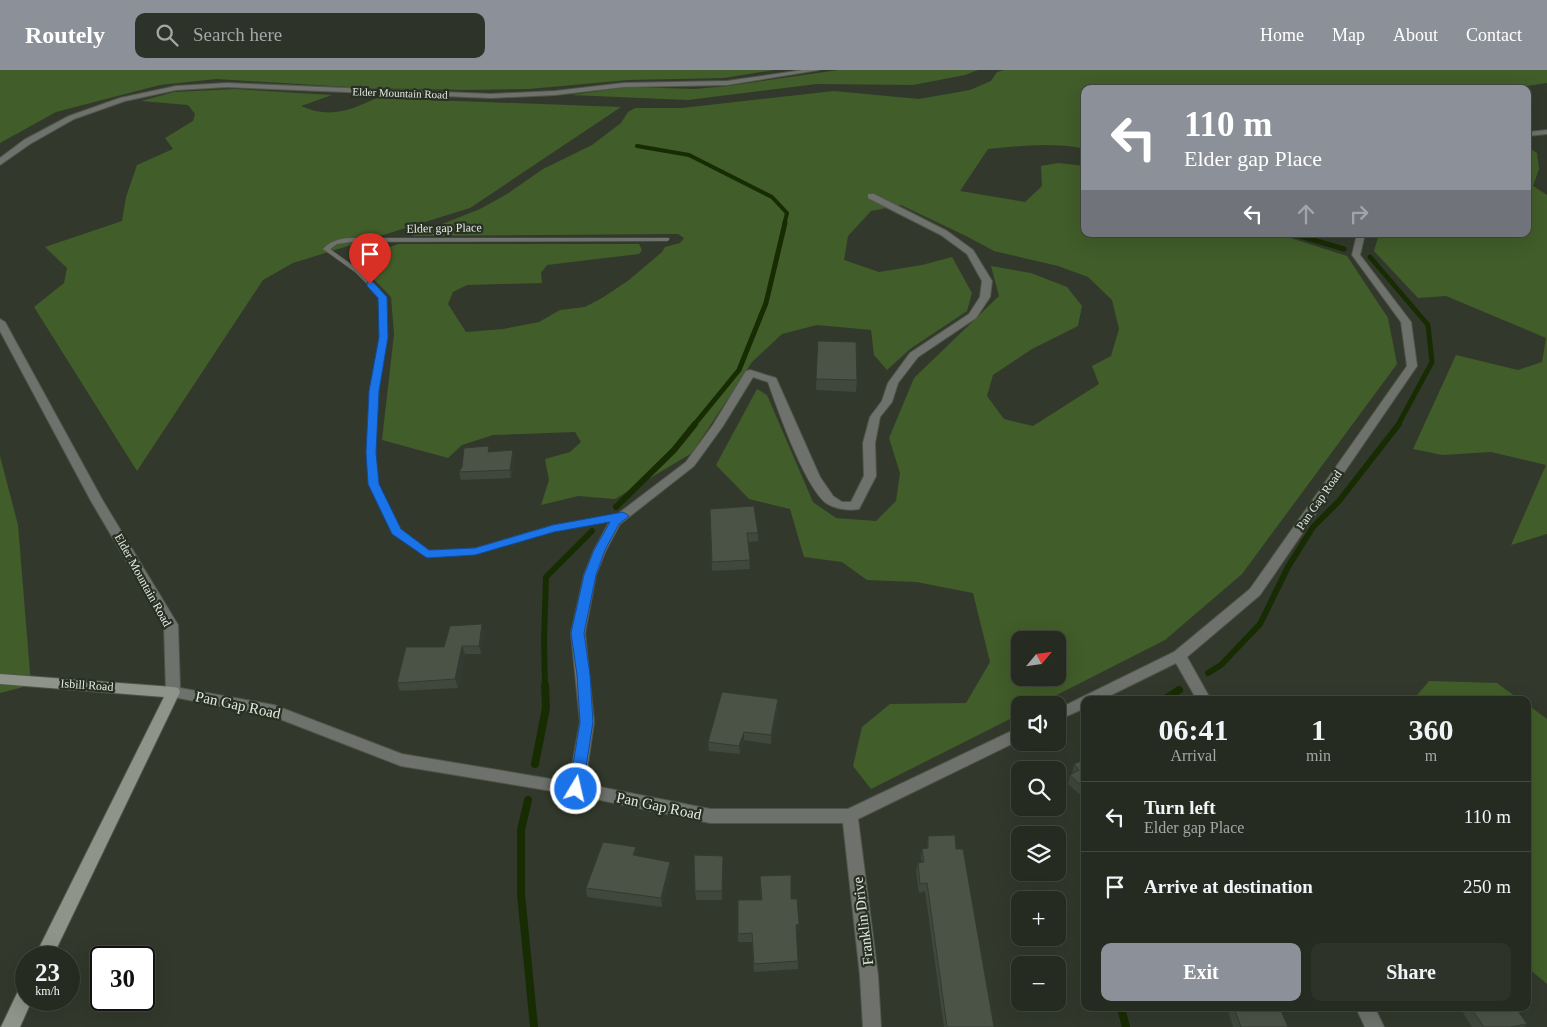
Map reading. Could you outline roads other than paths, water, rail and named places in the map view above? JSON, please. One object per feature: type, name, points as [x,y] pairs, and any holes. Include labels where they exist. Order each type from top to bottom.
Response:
[{"type":"street","name":"Elder Mountain Road","points":[[0,163],[6,156],[41,132],[58,124],[136,97],[193,86],[227,85],[491,96],[555,93],[624,85],[727,83],[816,70]]},
{"type":"street","points":[[1531,134],[1547,132]]},
{"type":"street","points":[[576,789],[587,722],[578,633],[590,575],[600,550],[615,522],[690,464],[718,426],[750,373],[772,380],[816,482],[828,498],[838,506],[854,506],[870,476],[869,443],[875,417],[887,402],[893,383],[914,355],[974,316],[985,297],[987,281],[970,252],[944,233],[871,196]]},
{"type":"street","name":"Pan Gap Road","points":[[1097,696],[1179,656],[1255,592],[1412,366],[1406,322],[1356,254],[1360,237]]},
{"type":"street","name":"Elder Mountain Road","points":[[0,322],[97,501],[171,625],[173,692],[49,946]]},
{"type":"street","points":[[1179,656],[1202,696]]},
{"type":"street","name":"Isbill Road","points":[[0,679],[173,692]]},
{"type":"street","name":"Pan Gap Road","points":[[173,692],[274,711],[401,760],[576,789],[710,816],[850,816],[1011,737]]},
{"type":"street","name":"Pan Gap Road","points":[[1066,711],[1081,704]]},
{"type":"street","name":"Franklin Drive","points":[[850,816],[869,976],[872,1027]]},
{"type":"street","points":[[10,1027],[18,1011]]},
{"type":"street","points":[[1367,1011],[1375,1027]]},
{"type":"lane","name":"Elder gap Place","points":[[623,516],[553,528],[475,552],[427,554],[396,531],[374,484],[371,459],[374,391],[384,337],[382,297],[357,271],[326,249],[330,244],[350,240],[668,239]]},
{"type":"waterway","points":[[637,146],[689,155],[772,197],[787,213],[784,225]]},
{"type":"waterway","points":[[694,425],[739,370],[766,303],[785,223]]},
{"type":"waterway","points":[[1303,237],[1344,249]]},
{"type":"waterway","points":[[1370,257],[1428,325],[1432,362],[1398,425]]},
{"type":"waterway","points":[[616,507],[674,450],[695,424]]},
{"type":"waterway","points":[[1208,673],[1221,665],[1260,624],[1288,567],[1313,527],[1339,501],[1399,424]]},
{"type":"waterway","points":[[545,687],[546,577],[592,531]]},
{"type":"waterway","points":[[535,764],[546,708],[545,685]]},
{"type":"waterway","points":[[1170,696],[1179,690]]},
{"type":"waterway","points":[[528,800],[521,830],[521,894],[534,1027]]},
{"type":"waterway","points":[[1122,1011],[1126,1027]]}]
